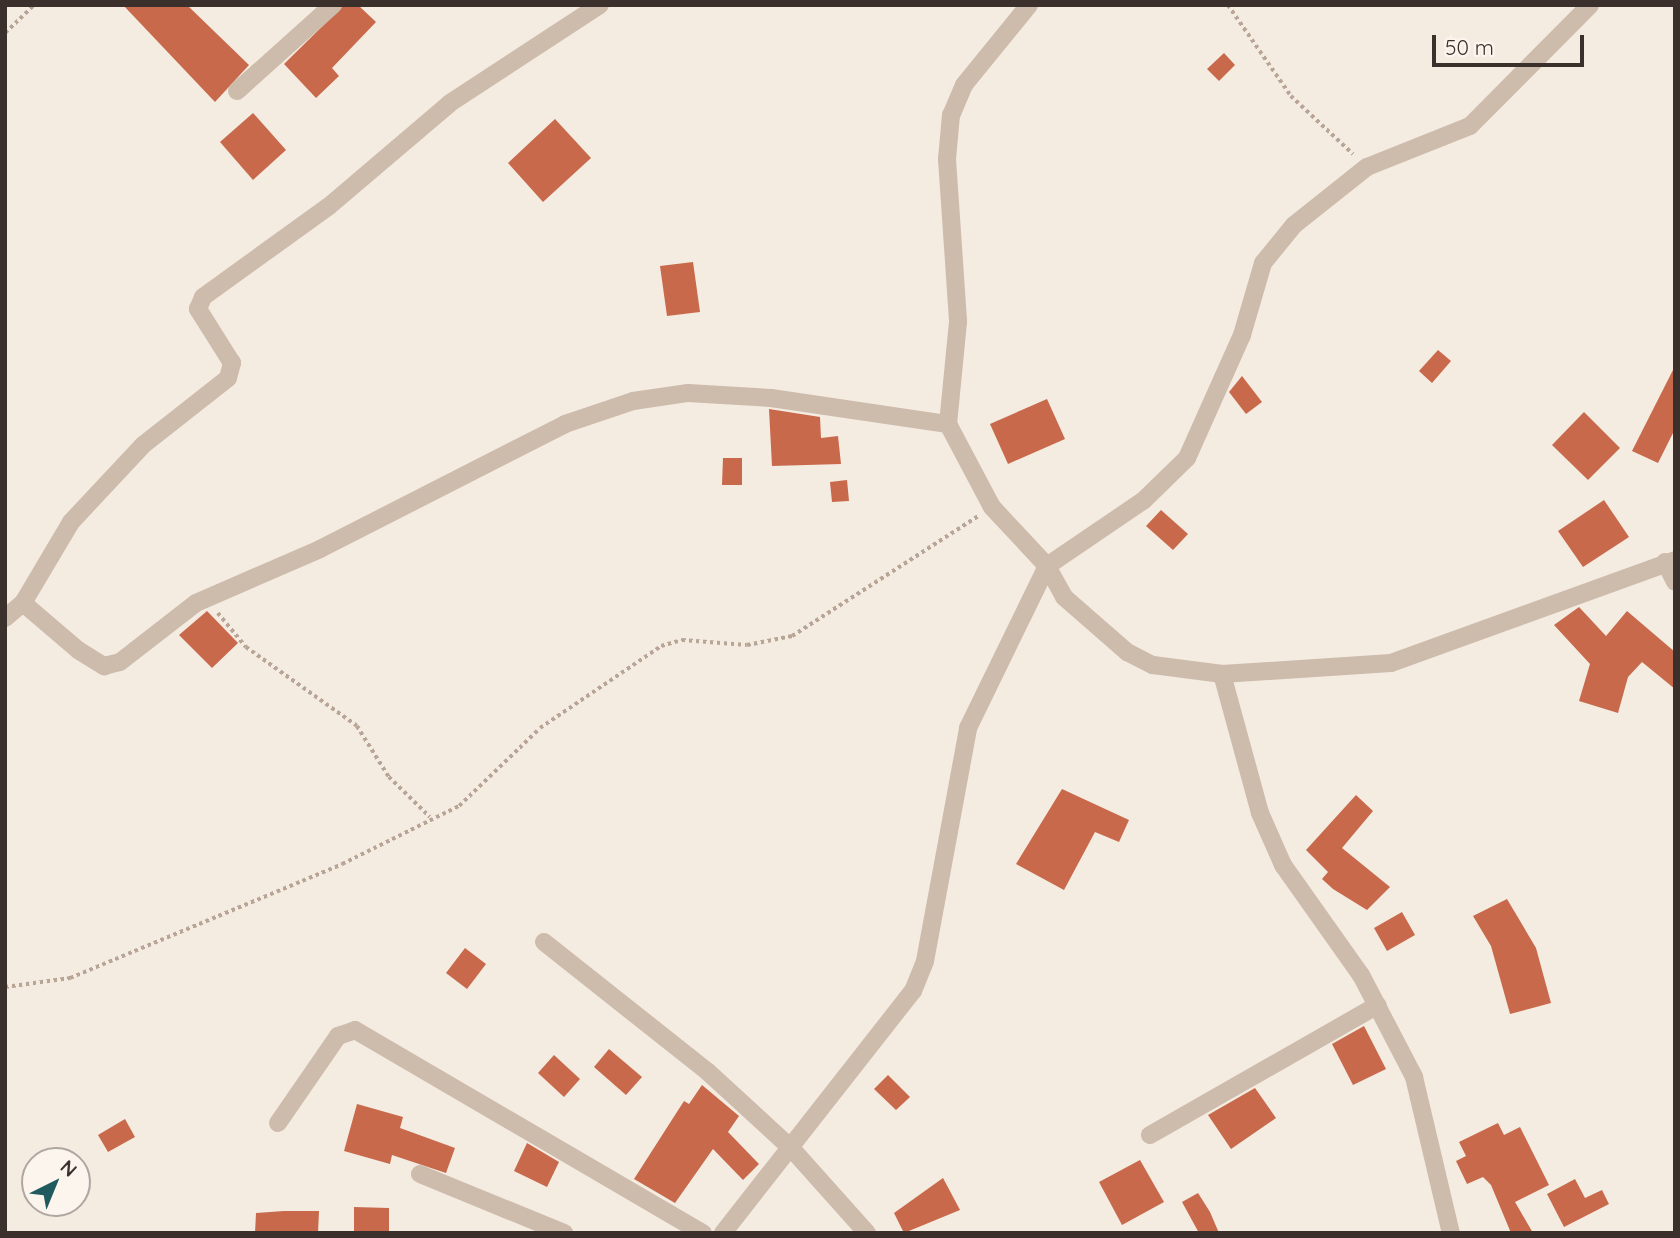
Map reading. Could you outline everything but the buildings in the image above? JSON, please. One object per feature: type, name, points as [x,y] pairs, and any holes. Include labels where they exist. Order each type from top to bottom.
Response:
[{"type":"street","points":[[237,91],[333,5]]},
{"type":"street","points":[[5,618],[23,603],[71,522],[143,445],[228,378],[232,363],[198,309],[204,297],[328,208],[450,103],[600,5]]},
{"type":"street","points":[[1028,5],[964,85],[951,115],[947,159],[958,322],[948,425],[992,508],[1047,566],[1064,597],[1127,652],[1153,665],[1222,674],[1391,663],[1670,561],[1675,582]]},
{"type":"street","points":[[723,1233],[913,991],[925,961],[968,728],[1047,566],[1144,500],[1187,458],[1242,335],[1263,263],[1301,218],[1367,167],[1470,126],[1590,5]]},
{"type":"street","points":[[23,603],[104,666],[136,654],[205,598],[320,549],[565,424],[633,401],[688,393],[782,398],[948,425]]},
{"type":"street","points":[[1222,674],[1260,813],[1283,865],[1378,1005],[1414,1077],[1451,1233]]},
{"type":"street","points":[[544,942],[708,1072],[791,1148],[867,1233]]},
{"type":"street","points":[[1150,1135],[1378,1005]]},
{"type":"street","points":[[278,1123],[338,1036],[355,1030],[703,1233]]},
{"type":"street","points":[[420,1174],[544,1230],[564,1233]]},
{"type":"path","points":[[5,33],[34,5]]},
{"type":"path","points":[[1228,5],[1290,96],[1367,167]]},
{"type":"path","points":[[5,987],[70,978],[342,863],[430,817],[459,806],[540,728],[661,646],[682,640],[747,645],[792,636],[992,508]]},
{"type":"path","points":[[205,598],[246,647],[357,726],[389,777],[430,817]]}]
